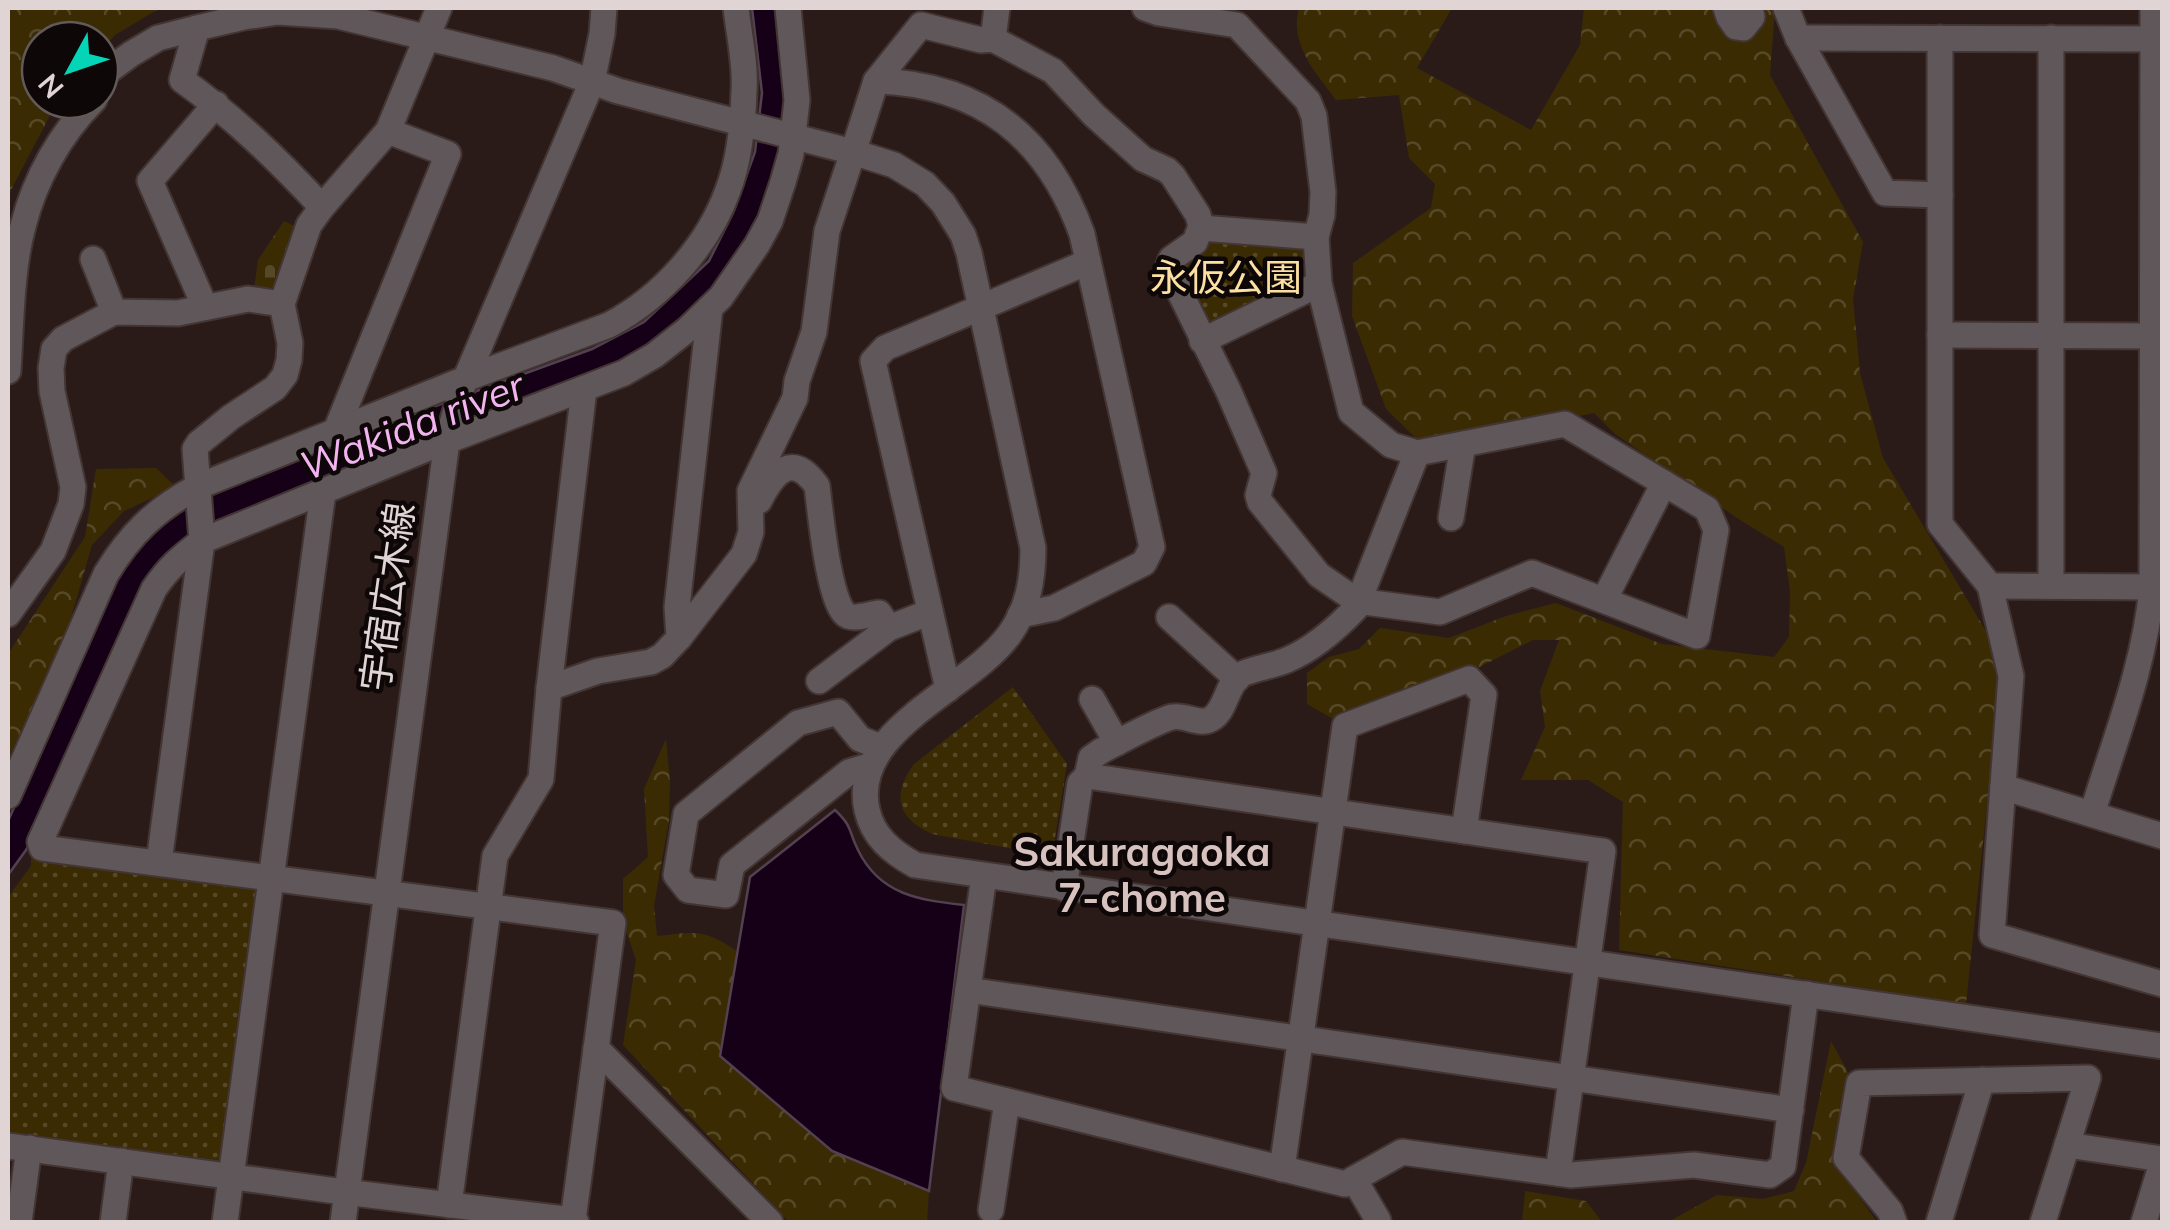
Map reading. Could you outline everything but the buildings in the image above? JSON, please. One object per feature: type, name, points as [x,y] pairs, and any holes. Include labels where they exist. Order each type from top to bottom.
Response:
[{"type":"street","points":[[159,862],[203,539],[195,449],[231,417],[275,388],[285,375],[290,343],[282,304],[310,225],[388,131],[439,8]]},
{"type":"street","name":"宇宿広木線","points":[[343,1222],[448,438],[463,384],[592,82],[604,8]]},
{"type":"street","points":[[8,796],[106,574],[157,511],[335,433],[609,325],[626,316],[674,276],[720,210],[730,186],[744,124],[745,88],[736,8]]},
{"type":"street","points":[[19,1222],[18,1147],[449,1205],[488,1216],[574,1221],[613,922],[42,848],[40,842],[154,589],[168,568],[203,539],[448,438],[624,373],[656,355],[710,308],[758,246],[787,168],[796,100],[788,8]]},
{"type":"street","points":[[993,39],[997,8]]},
{"type":"street","points":[[549,688],[598,671],[650,662],[662,656],[744,554],[751,532],[750,492],[795,398],[814,332],[823,248],[853,152],[876,82],[919,16],[981,40],[993,39],[1053,71],[1143,159],[1166,170],[1198,216],[1200,228],[1195,242],[1171,259],[1168,268],[1264,474],[1260,502],[1319,575],[1357,600],[1440,612],[1532,573],[1698,636],[1716,530],[1707,509],[1565,424],[1417,453],[1391,446],[1351,412],[1320,284],[1316,237],[1323,192],[1314,116],[1303,94],[1244,16],[1159,14],[1146,8]]},
{"type":"street","points":[[1726,8],[1736,27],[1744,28],[1752,17],[1750,8]]},
{"type":"street","points":[[1786,8],[1798,38],[1886,192],[1940,194]]},
{"type":"street","points":[[2092,814],[2141,655],[2157,586],[2158,39],[2153,8]]},
{"type":"street","points":[[120,63],[158,38],[244,17],[312,10],[553,68],[853,152],[894,164],[925,184],[963,235],[1034,548],[1030,593],[1006,638],[986,659],[875,756],[849,772],[732,865],[726,895],[688,890],[676,875],[686,814],[798,723],[838,712],[875,756]]},
{"type":"street","points":[[120,76],[191,30]]},
{"type":"street","points":[[191,30],[182,80],[271,152],[322,207]]},
{"type":"street","points":[[1798,38],[2158,39]]},
{"type":"street","points":[[1940,38],[1940,524],[1990,586],[2010,676],[1992,935],[2162,984]]},
{"type":"street","points":[[2051,38],[2051,586]]},
{"type":"street","points":[[876,82],[906,82],[933,88],[982,107],[1008,124],[1054,172],[1082,234],[1152,547],[1144,563],[1054,608],[1020,615]]},
{"type":"street","points":[[205,307],[150,180],[216,104]]},
{"type":"street","points":[[8,234],[28,172],[59,120]]},
{"type":"street","points":[[8,372],[22,228],[49,160],[78,120]]},
{"type":"street","points":[[335,433],[448,154],[388,131]]},
{"type":"street","points":[[1200,228],[1316,237]]},
{"type":"street","points":[[94,259],[114,312]]},
{"type":"street","points":[[948,689],[873,360],[885,348],[1088,262]]},
{"type":"street","points":[[1202,341],[1320,284]]},
{"type":"street","points":[[8,614],[52,552],[71,504],[73,487],[52,391],[50,368],[54,349],[63,339],[114,312],[178,313],[248,299],[282,304]]},
{"type":"street","points":[[679,638],[677,608],[710,308]]},
{"type":"street","points":[[1940,336],[2158,336]]},
{"type":"street","points":[[449,1205],[495,856],[541,779],[584,389]]},
{"type":"street","points":[[1451,518],[1463,444]]},
{"type":"street","points":[[1064,888],[1080,783],[1087,776],[1091,758],[1172,717],[1204,722],[1210,719],[1236,679],[1288,660],[1345,620],[1356,608],[1417,453]]},
{"type":"street","points":[[751,518],[768,483],[777,474],[794,467],[802,470],[817,486],[831,583],[839,607],[851,618],[879,612],[889,628]]},
{"type":"street","points":[[1604,600],[1664,483]]},
{"type":"street","points":[[225,1222],[323,492]]},
{"type":"street","points":[[1990,586],[2157,586]]},
{"type":"street","points":[[819,680],[889,628],[930,612]]},
{"type":"street","points":[[1169,617],[1236,679]]},
{"type":"street","points":[[1282,1169],[1345,726],[1469,679],[1484,695],[1464,831]]},
{"type":"street","points":[[1092,699],[1117,743]]},
{"type":"street","points":[[875,756],[864,798],[874,831],[897,855],[915,866],[2162,1046]]},
{"type":"street","points":[[1087,776],[1603,851],[1558,1174]]},
{"type":"street","points":[[2003,787],[2162,836]]},
{"type":"street","points":[[984,876],[954,1088],[1345,1184],[1402,1152],[1571,1176],[1694,1165],[1770,1175],[1784,1166],[1806,994]]},
{"type":"street","points":[[968,990],[1791,1110]]},
{"type":"street","points":[[596,1048],[770,1222]]},
{"type":"street","points":[[1894,1222],[1890,1211],[1846,1158],[1860,1083],[2088,1078],[2043,1222]]},
{"type":"street","points":[[1939,1222],[1982,1080]]},
{"type":"street","points":[[991,1210],[1007,1101]]},
{"type":"street","points":[[2067,1145],[2162,1161],[2144,1222]]},
{"type":"street","points":[[113,1222],[122,1161]]},
{"type":"street","points":[[1354,1179],[1378,1220]]},
{"type":"green space","points":[[8,8],[160,8],[120,32],[120,20],[20,20],[20,120],[48,120],[11,190],[8,205]]},
{"type":"green space","points":[[1299,8],[1452,8],[1417,68],[1531,130],[1580,45],[1584,8],[1775,8],[1770,75],[1863,242],[1853,299],[1860,373],[1883,458],[1987,633],[1999,690],[1966,1004],[1619,950],[1623,802],[1588,780],[1521,780],[1545,727],[1540,691],[1559,640],[1533,640],[1434,690],[1335,720],[1307,704],[1307,673],[1329,657],[1359,649],[1380,628],[1449,638],[1506,616],[1556,603],[1662,644],[1774,657],[1789,637],[1790,591],[1784,547],[1615,434],[1594,413],[1424,446],[1386,409],[1352,316],[1353,263],[1431,208],[1435,184],[1409,158],[1399,95],[1336,100],[1301,46]]},
{"type":"green space","points":[[284,221],[301,229],[281,292],[254,289],[258,260]]},
{"type":"green space","name":"永仮公園","points":[[1211,238],[1305,247],[1309,277],[1211,328],[1179,263]]},
{"type":"green space","points":[[156,468],[176,487],[124,511],[92,545],[66,635],[8,759],[8,654],[85,537],[96,469]]},
{"type":"green space","points":[[1013,687],[1067,764],[1052,856],[932,834],[911,821],[901,804],[902,785],[914,764]]},
{"type":"green space","points":[[666,739],[669,820],[654,906],[657,936],[698,933],[716,938],[737,951],[720,1056],[832,1151],[929,1191],[927,1222],[789,1222],[623,1045],[636,960],[623,922],[623,879],[648,857],[644,789]]},
{"type":"green space","points":[[31,851],[260,888],[225,1155],[219,1160],[8,1133],[8,897],[31,866]]},
{"type":"green space","points":[[1831,1041],[1852,1080],[1839,1168],[1877,1222],[1668,1222],[1717,1195],[1763,1199],[1794,1191],[1806,1163]]},
{"type":"green space","points":[[1525,1191],[1586,1201],[1602,1222],[1522,1222]]},
{"type":"water","points":[[752,8],[783,8],[789,70],[783,162],[752,242],[724,283],[655,350],[218,520],[156,563],[129,615],[51,801],[26,850],[8,875],[8,821],[85,652],[150,532],[175,511],[222,490],[592,349],[644,322],[709,261],[733,213],[755,152],[762,93]]},
{"type":"water","points":[[835,810],[848,825],[867,865],[889,886],[916,897],[964,905],[929,1191],[832,1151],[720,1056],[750,877]]},
{"type":"waterway","name":"Wakida river","points":[[88,654],[126,574],[154,546]]},
{"type":"district","name":"Sakuragaoka 7-chome","points":[[1142,875]]}]
